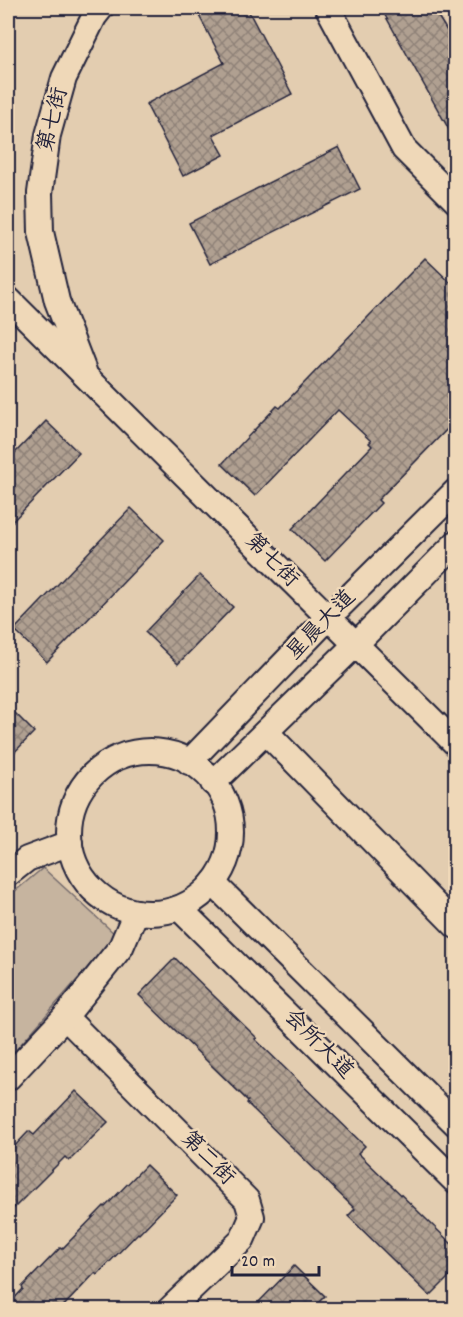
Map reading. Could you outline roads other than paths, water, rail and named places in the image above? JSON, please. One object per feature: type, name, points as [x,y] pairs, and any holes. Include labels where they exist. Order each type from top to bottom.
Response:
[{"type":"street","name":"第七街","points":[[87,378],[57,301],[41,232],[40,193],[48,135],[64,78],[94,17],[101,8]]},
{"type":"street","points":[[328,8],[404,149],[456,201]]},
{"type":"street","name":"第七街","points":[[8,299],[456,744]]},
{"type":"street","name":"星晨大道","points":[[189,762],[328,618],[456,491]]},
{"type":"street","name":"星晨大道","points":[[213,783],[356,645],[456,543]]},
{"type":"street","points":[[266,732],[456,926]]},
{"type":"street","points":[[157,751],[183,758],[189,762],[204,772],[221,792],[231,819],[231,847],[221,873],[203,895],[180,909],[152,914],[136,912],[124,910],[99,897],[81,876],[70,852],[68,826],[74,801],[88,779],[108,762],[132,753],[157,751]]},
{"type":"street","points":[[8,874],[27,859],[70,843]]},
{"type":"street","name":"会所大道","points":[[213,883],[456,1125]]},
{"type":"street","name":"会所大道","points":[[180,909],[456,1182]]},
{"type":"street","points":[[8,1078],[65,1017],[121,947],[136,912]]},
{"type":"street","name":"第二街","points":[[65,1017],[247,1200],[252,1216],[242,1240],[169,1310]]}]
